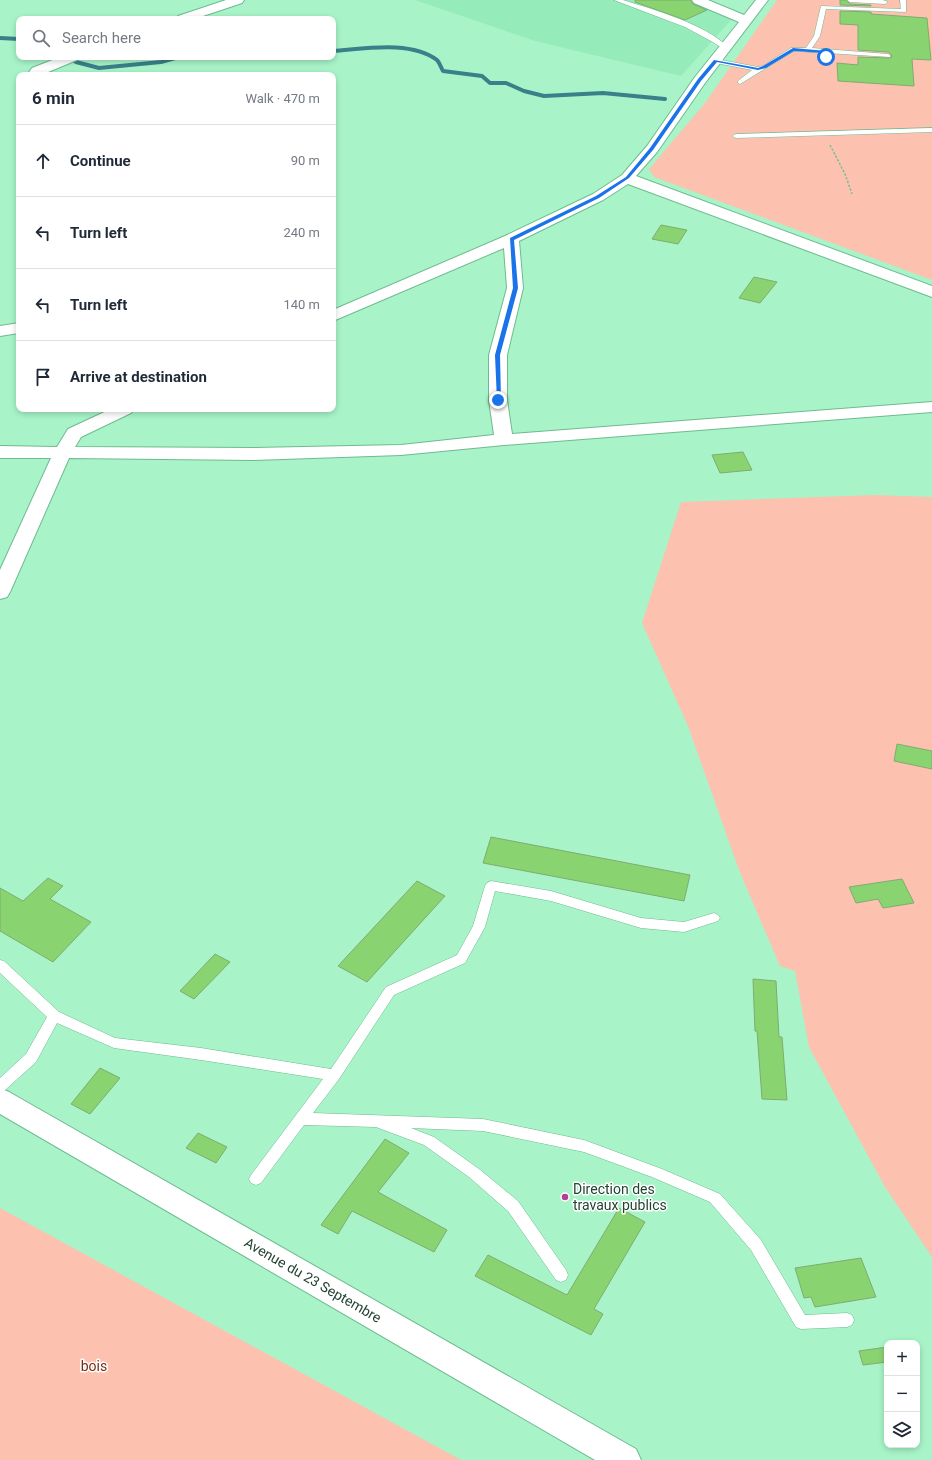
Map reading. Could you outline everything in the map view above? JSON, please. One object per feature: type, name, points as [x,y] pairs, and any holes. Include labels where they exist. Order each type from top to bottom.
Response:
[{"type":"street","points":[[191,16],[238,0]]},
{"type":"street","points":[[698,0],[746,21]]},
{"type":"street","points":[[336,315],[511,239],[598,197],[627,178],[652,149],[700,80],[726,48],[761,0]]},
{"type":"street","points":[[36,72],[64,60]]},
{"type":"street","points":[[627,178],[932,292]]},
{"type":"street","points":[[504,440],[498,400],[498,355],[515,288],[511,239]]},
{"type":"street","points":[[0,331],[16,328]]},
{"type":"street","points":[[0,452],[254,454],[401,450],[504,440],[932,407]]},
{"type":"street","points":[[0,592],[63,452],[74,433],[119,412]]},
{"type":"street","name":"Avenue du 23 Septembre","points":[[0,1100],[625,1460]]},
{"type":"lane","points":[[617,0],[692,26],[713,38],[726,48]]},
{"type":"lane","points":[[807,51],[818,36],[823,7],[904,11],[903,2],[850,0]]},
{"type":"lane","points":[[740,82],[758,69],[765,67],[793,50],[888,56]]},
{"type":"lane","points":[[826,52],[827,60]]},
{"type":"lane","points":[[716,61],[758,69]]},
{"type":"lane","points":[[736,136],[932,130]]},
{"type":"lane","points":[[256,1179],[334,1075],[390,991],[460,959],[480,927],[491,886],[551,896],[641,924],[684,927],[714,918]]},
{"type":"lane","points":[[0,965],[54,1016],[114,1043],[201,1054],[334,1075]]},
{"type":"lane","points":[[0,1086],[30,1058],[54,1016]]},
{"type":"lane","points":[[301,1119],[483,1125],[584,1146],[656,1172],[715,1198],[756,1245],[801,1322],[846,1320]]},
{"type":"lane","points":[[376,1121],[429,1141],[474,1172],[513,1206],[561,1275]]},
{"type":"path","points":[[823,134],[845,174],[852,194]]},
{"type":"shaded area","points":[[415,0],[686,0],[713,10],[731,20],[681,76],[535,41]]},
{"type":"green space","points":[[777,0],[932,0],[932,280],[654,177],[649,169],[705,103]]},
{"type":"green space","points":[[875,495],[932,497],[932,1257],[885,1187],[809,1047],[795,971],[780,966],[739,870],[688,726],[642,623],[681,502]]},
{"type":"green space","name":"bois","points":[[0,1208],[461,1460],[0,1460]]},
{"type":"building","points":[[635,0],[691,0],[693,4],[707,10],[685,20],[635,2]]},
{"type":"building","points":[[840,0],[846,0],[850,4],[871,6],[840,5]]},
{"type":"building","points":[[840,11],[871,12],[871,14],[927,18],[931,60],[912,59],[914,86],[838,81],[837,63],[858,65],[858,57],[892,57],[888,52],[858,50],[858,25],[840,24]]},
{"type":"building","points":[[661,225],[687,230],[678,244],[652,239]]},
{"type":"building","points":[[754,277],[777,282],[760,303],[739,298]]},
{"type":"building","points":[[743,452],[752,470],[720,473],[712,455]]},
{"type":"building","points":[[897,744],[932,751],[932,769],[894,761]]},
{"type":"building","points":[[491,837],[690,875],[684,901],[483,863]]},
{"type":"building","points":[[48,878],[63,886],[50,899],[91,922],[53,962],[0,931],[0,888],[23,901]]},
{"type":"building","points":[[902,879],[914,903],[883,908],[878,899],[856,903],[849,887]]},
{"type":"building","points":[[417,881],[445,896],[367,982],[338,966]]},
{"type":"building","points":[[215,954],[230,962],[194,999],[180,991]]},
{"type":"building","points":[[753,979],[776,981],[779,1037],[782,1037],[787,1100],[762,1099],[757,1031],[755,1031]]},
{"type":"building","points":[[100,1068],[120,1078],[90,1114],[71,1104]]},
{"type":"building","points":[[198,1133],[227,1147],[216,1163],[186,1148]]},
{"type":"building","points":[[385,1139],[409,1153],[378,1192],[447,1230],[434,1252],[352,1211],[338,1234],[321,1225]]},
{"type":"building","points":[[619,1208],[645,1222],[594,1309],[603,1314],[591,1335],[475,1276],[488,1255],[567,1295]]},
{"type":"building","points":[[861,1258],[876,1297],[815,1307],[811,1297],[804,1298],[795,1268]]},
{"type":"building","points":[[884,1347],[884,1362],[863,1365],[859,1351]]},
{"type":"waterway","points":[[0,38],[16,39]]},
{"type":"waterway","points":[[336,51],[386,47],[414,50],[437,60],[443,71],[482,76],[490,83],[506,83],[524,91],[544,96],[603,93],[665,99]]},
{"type":"waterway","points":[[72,60],[99,68],[168,60]]},
{"type":"place","name":"Direction des travaux publics","points":[[565,1197]]},
{"type":"route","points":[[498,400],[498,355],[515,288],[511,239],[598,197],[627,178],[652,149],[700,80],[716,61],[758,69],[765,67],[793,50],[826,52],[826,57]]}]
